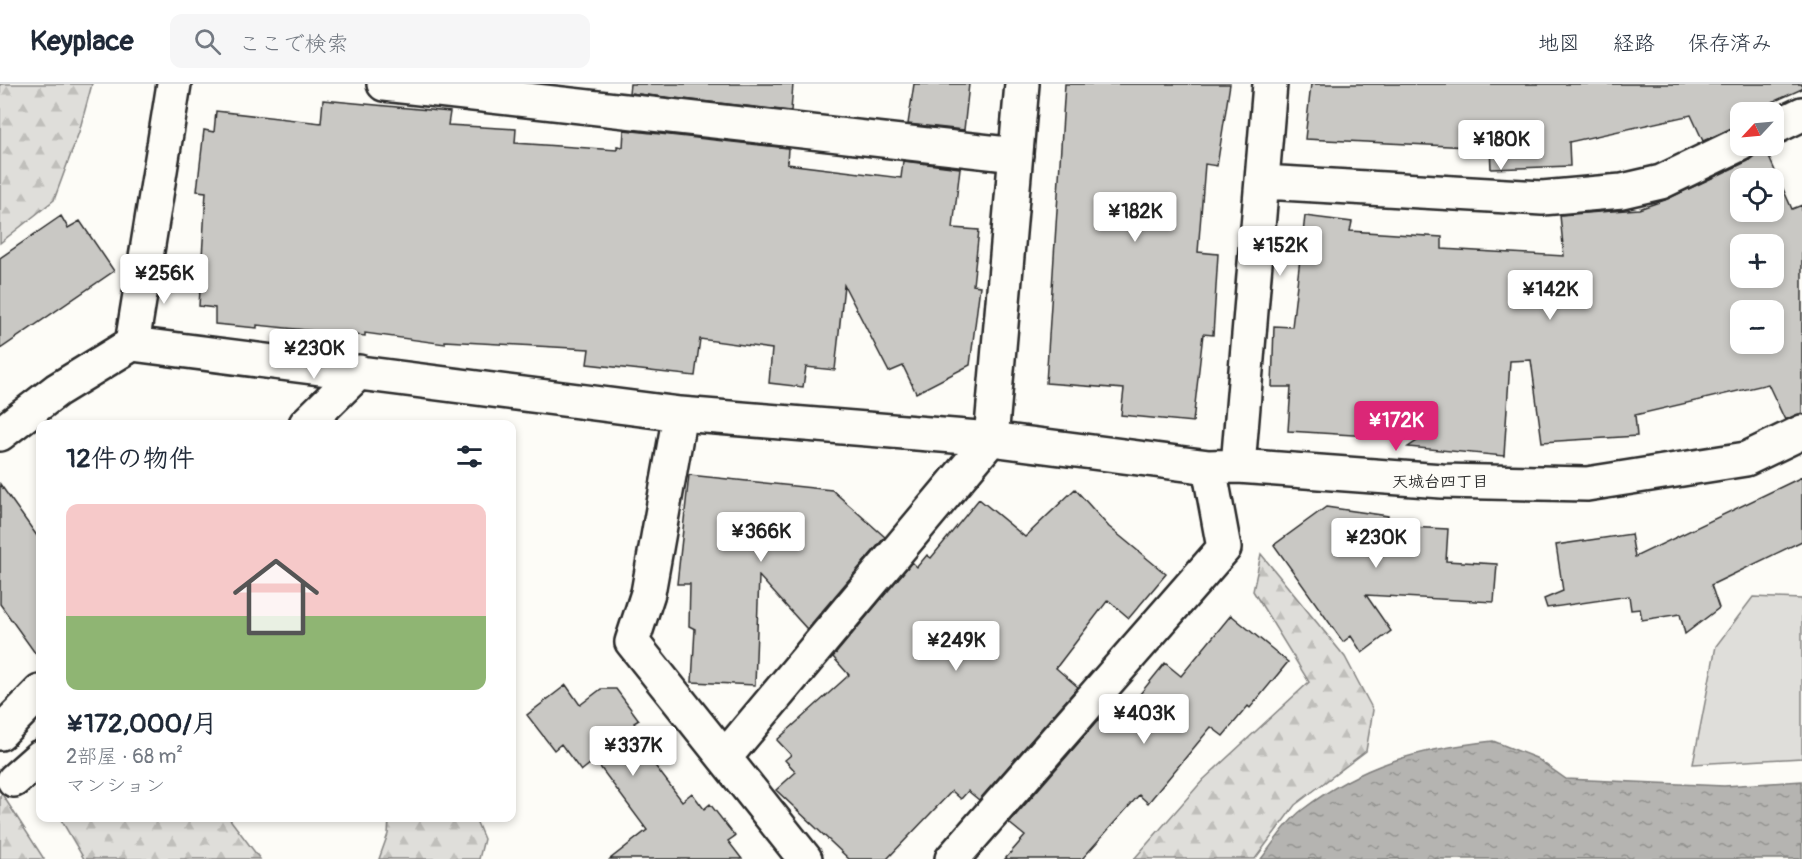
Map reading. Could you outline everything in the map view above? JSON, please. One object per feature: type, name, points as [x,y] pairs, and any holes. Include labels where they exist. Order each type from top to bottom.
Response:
[{"type":"street","points":[[132,344],[174,84]]},
{"type":"street","points":[[384,84],[1016,155]]},
{"type":"street","points":[[725,757],[991,440],[1022,84]]},
{"type":"street","points":[[952,859],[1224,548],[1224,466],[1262,182],[1270,84]]},
{"type":"street","points":[[1784,123],[1802,114]]},
{"type":"street","points":[[1262,182],[1542,198],[1622,190],[1661,182],[1730,149]]},
{"type":"street","points":[[0,435],[57,390],[132,344],[680,414],[991,440],[1224,466],[1442,481],[1587,484],[1746,459],[1802,432]]},
{"type":"street","points":[[310,420],[358,372]]},
{"type":"street","points":[[680,414],[648,592],[632,642],[805,859]]},
{"type":"street","points":[[0,733],[36,696]]},
{"type":"street","points":[[14,780],[36,761]]},
{"type":"green space","points":[[0,84],[92,84],[79,132],[54,200],[0,243]]},
{"type":"green space","points":[[1261,554],[1345,657],[1373,710],[1366,751],[1295,805],[1255,859],[1134,859],[1203,780],[1309,682],[1253,591]]},
{"type":"green space","points":[[1753,597],[1802,599],[1802,758],[1693,764],[1716,646]]},
{"type":"green space","points":[[2,794],[44,859],[0,859],[0,796]]},
{"type":"green space","points":[[62,822],[232,822],[260,859],[84,859]]},
{"type":"green space","points":[[389,822],[477,822],[484,839],[479,859],[379,859],[388,834]]},
{"type":"water","points":[[1493,741],[1536,758],[1566,779],[1724,786],[1802,781],[1802,859],[1261,859],[1296,815],[1324,794],[1347,781],[1392,761],[1416,754]]},
{"type":"building","points":[[630,84],[793,84],[791,111],[629,93]]},
{"type":"building","points":[[914,84],[969,84],[964,130],[908,124]]},
{"type":"building","points":[[1065,84],[1230,84],[1217,166],[1205,164],[1198,252],[1218,254],[1213,335],[1203,334],[1193,422],[1121,415],[1124,389],[1046,383]]},
{"type":"building","points":[[1311,84],[1802,84],[1802,89],[1773,102],[1730,102],[1730,129],[1703,141],[1691,115],[1569,142],[1570,166],[1491,169],[1490,148],[1305,139]]},
{"type":"building","points":[[323,100],[450,112],[448,125],[516,129],[515,143],[617,150],[617,146],[623,147],[624,130],[788,148],[787,164],[901,178],[903,161],[960,168],[953,228],[979,230],[973,285],[980,286],[970,365],[916,393],[903,366],[889,372],[844,285],[835,370],[806,367],[803,387],[769,383],[772,349],[700,339],[695,376],[587,364],[589,349],[445,341],[445,344],[365,333],[365,336],[257,325],[257,328],[215,324],[215,308],[199,306],[206,192],[197,191],[204,130],[214,132],[216,111],[321,123]]},
{"type":"building","points":[[1754,156],[1768,156],[1774,168],[1733,168]]},
{"type":"building","points":[[1730,169],[1730,222],[1784,222],[1784,191],[1792,209],[1802,205],[1802,413],[1785,420],[1768,384],[1635,415],[1637,436],[1542,442],[1531,360],[1510,361],[1504,456],[1408,447],[1420,439],[1288,431],[1291,387],[1272,387],[1274,326],[1292,327],[1305,216],[1352,222],[1350,231],[1442,237],[1442,249],[1564,256],[1560,215],[1639,209],[1665,200]]},
{"type":"building","points":[[61,216],[68,228],[80,221],[114,271],[0,349],[0,258]]},
{"type":"building","points":[[689,475],[832,490],[885,537],[807,629],[759,576],[755,685],[692,682],[695,629],[689,626],[690,584],[677,584]]},
{"type":"building","points":[[1802,477],[1802,541],[1711,585],[1719,608],[1685,634],[1680,614],[1642,620],[1640,609],[1631,610],[1629,596],[1547,608],[1544,599],[1563,591],[1556,545],[1631,534],[1635,557]]},
{"type":"building","points":[[0,484],[36,534],[36,654],[0,604]]},
{"type":"building","points":[[1075,489],[1109,527],[1166,574],[1129,618],[1108,600],[1056,668],[1078,687],[979,800],[968,791],[961,799],[952,791],[887,859],[849,859],[776,790],[796,772],[785,760],[791,755],[777,740],[849,675],[833,657],[912,562],[917,567],[927,555],[931,558],[979,499],[1025,537]]},
{"type":"building","points":[[1326,507],[1388,516],[1387,526],[1448,529],[1446,561],[1497,564],[1494,602],[1366,595],[1391,631],[1362,653],[1351,636],[1343,642],[1274,545]]},
{"type":"building","points":[[1231,615],[1288,662],[1250,708],[1248,706],[1223,736],[1211,727],[1148,803],[1139,795],[1082,859],[1005,859],[1025,836],[1009,823],[1107,710],[1119,720],[1165,663],[1181,676]]},
{"type":"building","points":[[566,685],[580,705],[601,689],[616,689],[639,720],[634,723],[644,737],[637,742],[682,801],[692,793],[704,809],[710,804],[735,836],[728,841],[742,859],[610,859],[647,830],[595,760],[581,771],[561,744],[554,750],[527,715]]},
{"type":"district","name":"天城台四丁目","points":[[1440,481]]}]
